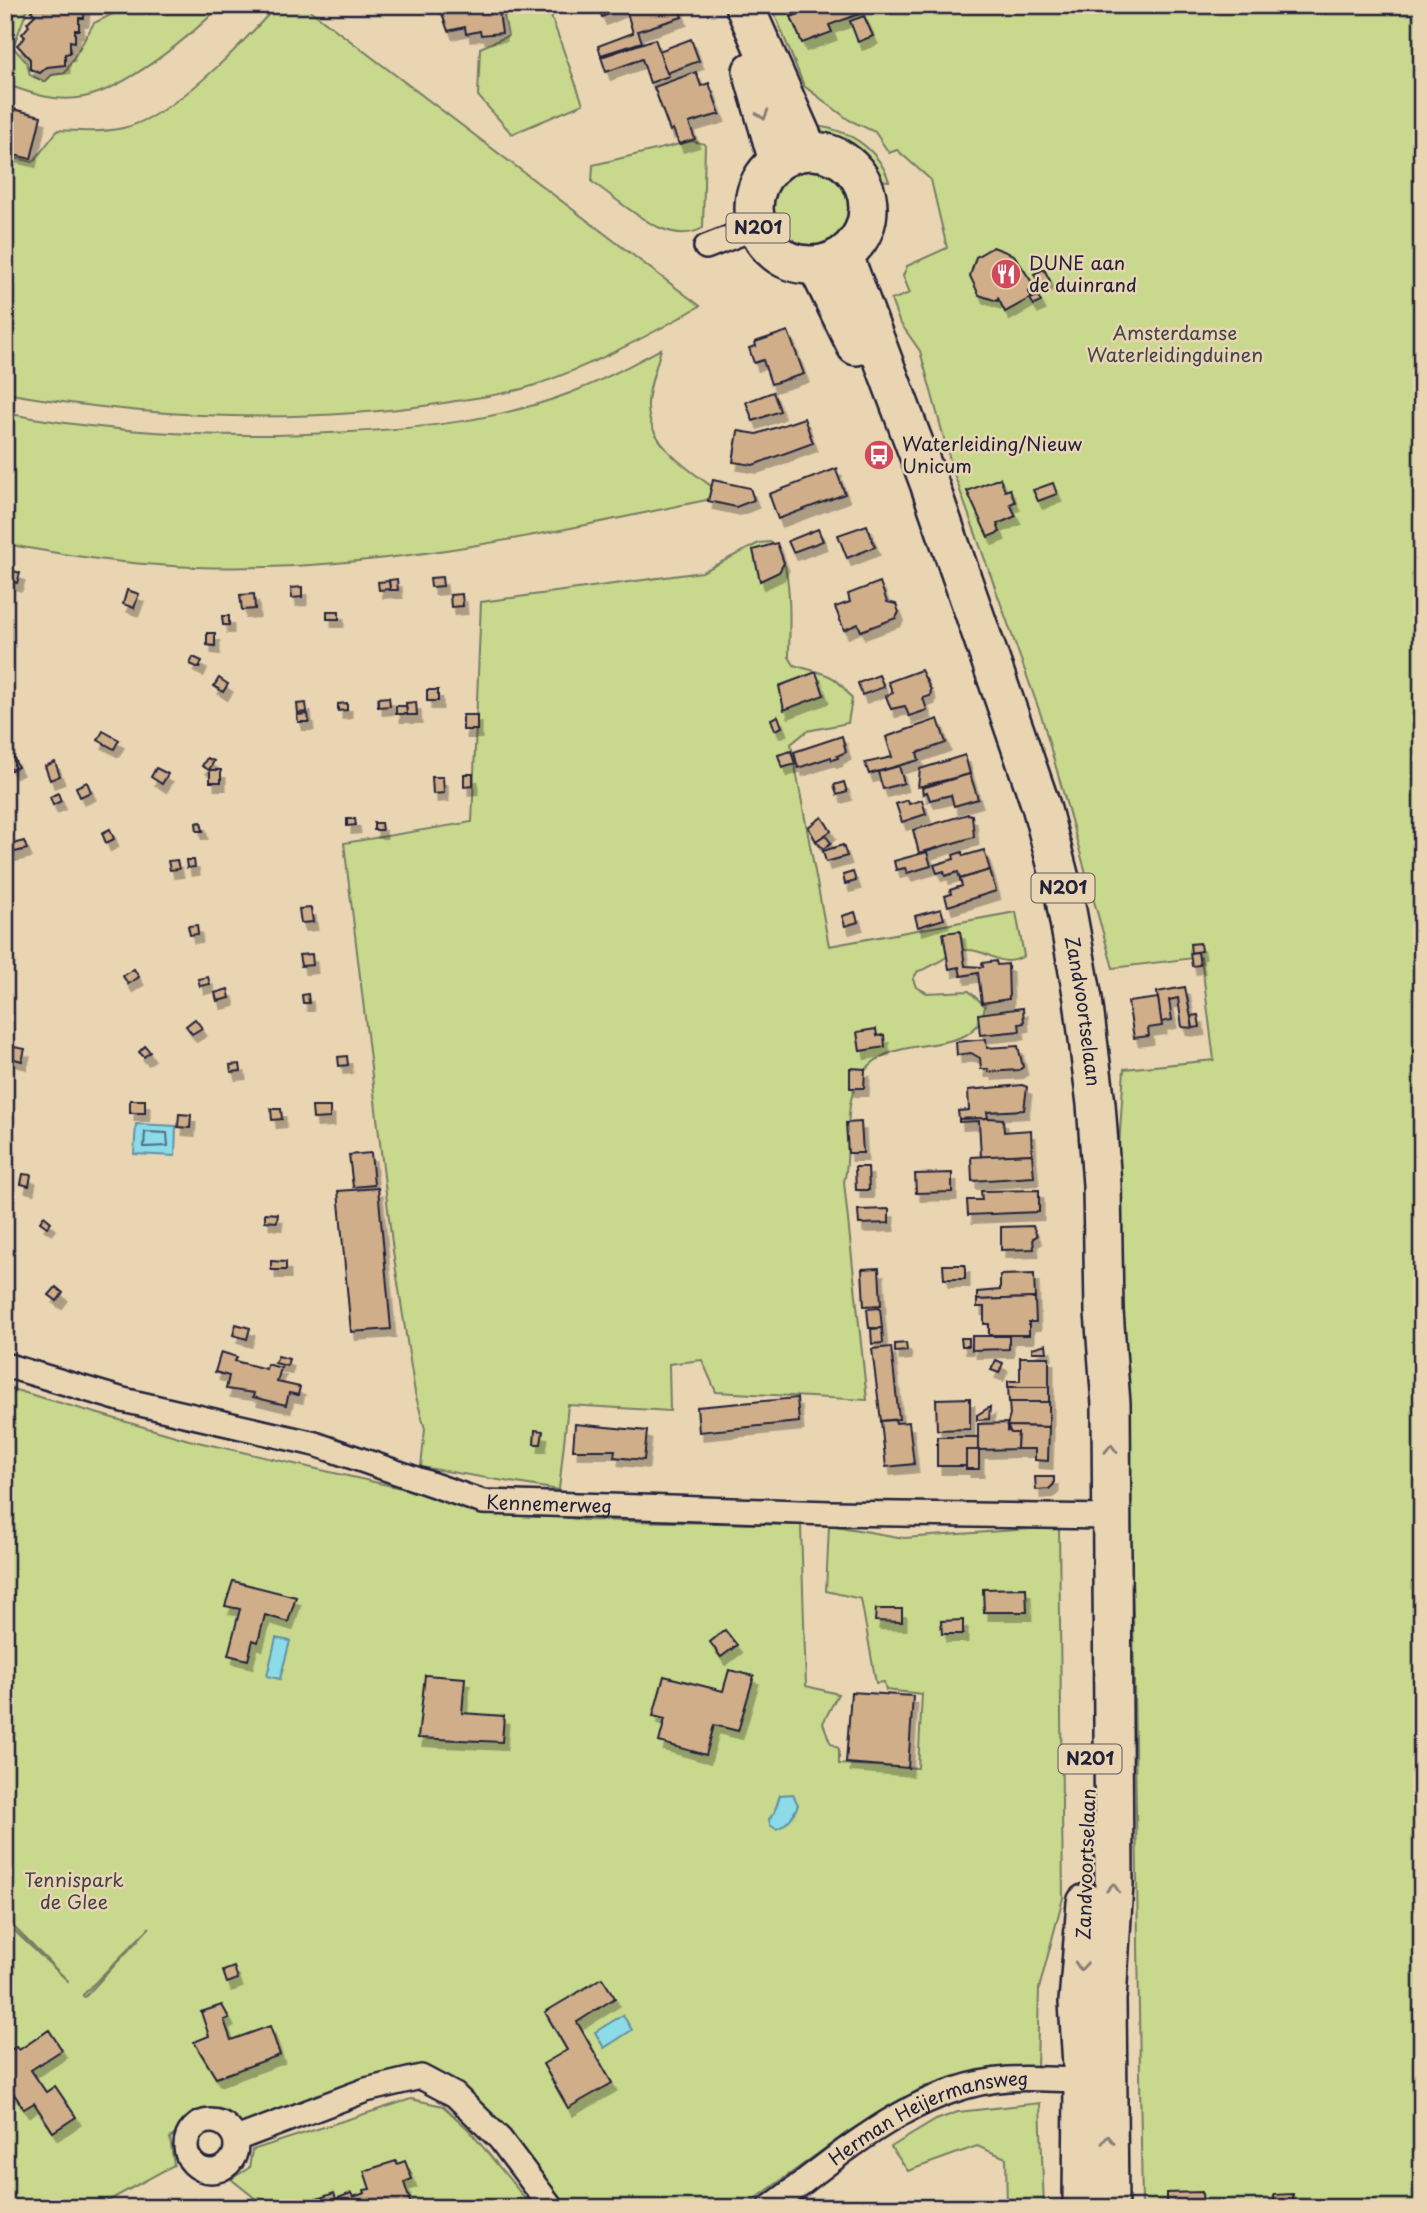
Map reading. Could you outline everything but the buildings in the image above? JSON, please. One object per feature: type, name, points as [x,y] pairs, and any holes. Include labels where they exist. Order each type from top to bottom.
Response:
[{"type":"main road","points":[[747,15],[793,156],[834,156],[847,164],[866,192],[869,209],[865,230],[830,261]]},
{"type":"main road","name":"N201","points":[[793,156],[758,186],[754,206],[757,227],[766,244],[778,255],[803,265],[830,261]]},
{"type":"main road","name":"Zandvoortselaan","points":[[830,261],[929,483],[1041,806],[1064,894],[1096,1104],[1102,1185],[1104,1312],[1089,1406],[1099,1517],[1088,1884],[1078,2002],[1095,2080],[1109,2208]]},
{"type":"main road","name":"Zandvoortselaan","points":[[1082,2208],[1095,2080]]},
{"type":"street","points":[[706,247],[757,227]]},
{"type":"street","name":"Kennemerweg","points":[[5,1365],[123,1400],[315,1444],[483,1502],[815,1513],[1099,1517]]},
{"type":"street","points":[[236,2139],[366,2090],[421,2077],[455,2095],[491,2130],[552,2208]]},
{"type":"street","name":"Herman Heijermansweg","points":[[769,2208],[917,2104],[963,2087],[1007,2079],[1095,2080]]},
{"type":"green space","points":[[5,5],[29,5],[13,47],[27,63],[30,75],[45,82],[52,75],[65,73],[94,23],[131,5],[221,5],[176,46],[138,73],[100,92],[63,99],[43,96],[5,84]]},
{"type":"green space","points":[[277,5],[303,5],[700,306],[618,350],[532,386],[488,396],[390,410],[224,416],[114,408],[5,393],[5,156],[33,162],[58,130],[107,131],[143,121],[164,109],[206,77]]},
{"type":"green space","points":[[502,5],[547,5],[583,104],[512,134],[478,96],[480,48],[508,36]]},
{"type":"green space","name":"Amsterdamse Waterleidingduinen","points":[[771,5],[1422,5],[1422,2208],[1142,2208],[1133,1613],[1118,1164],[1124,1069],[1214,1060],[1201,957],[1113,968],[1042,718],[953,471],[920,351],[899,321],[891,300],[910,293],[903,276],[907,266],[947,248],[931,180],[897,150],[889,153],[875,132],[849,120],[804,86]]},
{"type":"green space","points":[[810,126],[836,130],[858,141],[877,158],[889,181],[876,178],[850,154],[825,140]]},
{"type":"green space","points":[[692,141],[705,144],[703,228],[689,233],[660,228],[592,182],[593,165]]},
{"type":"green space","points":[[811,171],[832,177],[842,187],[848,208],[842,229],[832,239],[811,245],[790,239],[780,229],[774,208],[780,187],[790,177]]},
{"type":"green space","points":[[661,349],[649,394],[651,423],[657,436],[676,459],[725,496],[514,539],[372,560],[301,566],[229,568],[139,564],[5,544],[5,413],[134,431],[220,435],[307,434],[406,428],[489,416],[543,402],[594,383]]},
{"type":"green space","points":[[770,542],[778,549],[784,561],[787,577],[790,612],[789,657],[794,665],[833,678],[852,699],[848,723],[807,731],[791,744],[829,946],[1016,912],[1024,956],[1009,961],[968,950],[918,971],[913,979],[916,987],[927,993],[969,991],[985,1006],[979,1023],[954,1040],[901,1049],[884,1055],[870,1065],[853,1091],[844,1182],[867,1400],[716,1392],[702,1360],[669,1364],[670,1411],[568,1405],[559,1490],[421,1467],[425,1429],[415,1393],[393,1251],[344,843],[472,822],[481,602],[702,572],[759,543]]},
{"type":"green space","name":"Tennispark de Glee","points":[[5,1387],[189,1440],[436,1496],[582,1520],[801,1525],[806,1686],[838,1694],[823,1723],[830,1742],[839,1749],[839,1764],[918,1768],[922,1694],[886,1690],[884,1682],[876,1683],[861,1599],[826,1591],[829,1525],[904,1538],[1059,1527],[1063,1898],[1039,1989],[1037,2067],[946,2079],[925,2086],[846,2133],[743,2208],[560,2208],[426,2080],[240,2128],[234,2118],[215,2116],[199,2119],[170,2138],[174,2165],[95,2208],[5,2208],[5,1922],[69,1982],[5,1918]],"holes":[[[150,1927],[85,1997],[83,1995]]]},
{"type":"green space","points":[[411,2099],[443,2106],[469,2130],[533,2208],[267,2208],[231,2179],[249,2168],[252,2150]]},
{"type":"green space","points":[[1040,2103],[1044,2208],[1007,2208],[1006,2158],[977,2146],[908,2171],[891,2147],[936,2120],[958,2112]]},
{"type":"water","points":[[136,1124],[176,1126],[175,1156],[134,1154]]},
{"type":"water","points":[[276,1638],[290,1641],[280,1679],[267,1676]]},
{"type":"water","points":[[793,1794],[798,1805],[787,1823],[776,1829],[770,1825],[769,1819],[780,1795]]},
{"type":"water","points":[[623,2015],[632,2030],[604,2048],[595,2032]]},
{"type":"place","name":"DUNE aan de duinrand","points":[[1006,274]]},
{"type":"place","name":"Waterleiding/Nieuw Unicum","points":[[879,455]]}]
